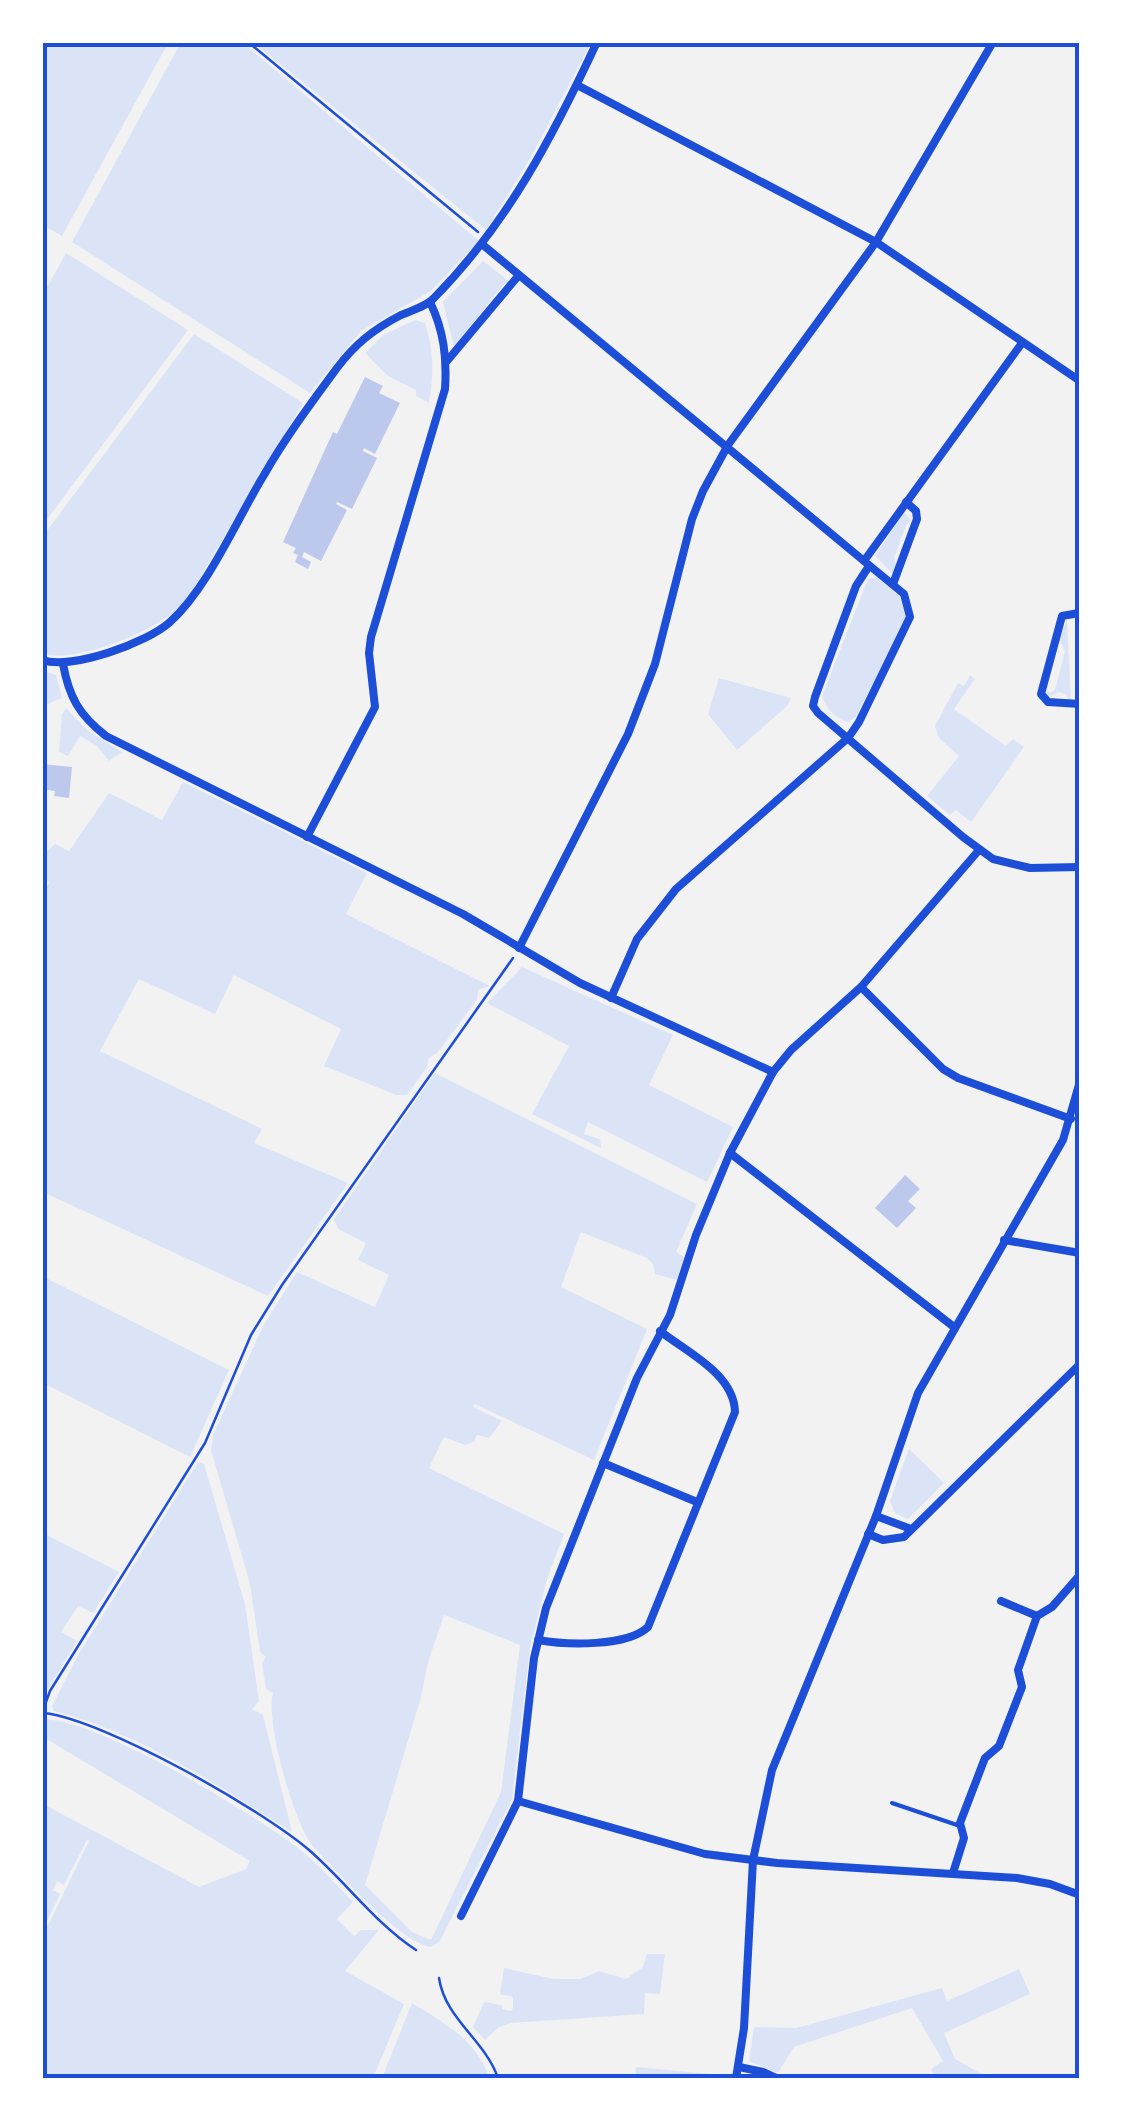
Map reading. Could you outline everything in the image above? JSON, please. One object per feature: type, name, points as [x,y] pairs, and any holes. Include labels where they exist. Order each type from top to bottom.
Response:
[{"type":"main road","points":[[1079,612],[1080,676]]},
{"type":"street","points":[[42,660],[63,664],[156,633],[180,612],[202,583],[265,472],[339,365],[360,340],[430,302],[485,242],[546,150],[598,42]]},
{"type":"street","points":[[519,948],[628,734],[654,664],[703,490],[728,445],[876,242],[993,42]]},
{"type":"street","points":[[578,85],[876,242],[1080,381]]},
{"type":"street","points":[[485,242],[519,275],[893,584],[904,594],[910,617],[848,738],[676,888],[638,939],[611,998]]},
{"type":"street","points":[[447,362],[519,275]]},
{"type":"street","points":[[307,837],[375,706],[371,637],[445,390],[447,362],[442,333],[430,302]]},
{"type":"street","points":[[1022,343],[906,502],[867,563],[814,706],[979,850],[1030,868],[1080,867]]},
{"type":"street","points":[[893,584],[917,520],[916,511],[906,502]]},
{"type":"street","points":[[1079,612],[1062,616],[1040,694],[1048,702],[1080,704]]},
{"type":"street","points":[[63,664],[74,704],[86,721],[106,736],[463,914],[611,998],[773,1072]]},
{"type":"street","points":[[461,1916],[518,1801],[538,1640],[546,1608],[603,1464],[670,1315],[696,1235],[730,1153],[773,1072],[811,1030],[861,987],[979,850]]},
{"type":"street","points":[[861,987],[943,1069],[1071,1119]]},
{"type":"street","points":[[736,2078],[753,1860],[772,1770],[876,1516],[918,1393],[1004,1240],[1034,1195],[1071,1119],[1080,1081]]},
{"type":"street","points":[[730,1153],[954,1327]]},
{"type":"street","points":[[1004,1240],[1080,1253]]},
{"type":"street","points":[[538,1640],[625,1640],[645,1630],[654,1616],[734,1412],[734,1397],[728,1383],[660,1332]]},
{"type":"street","points":[[868,1534],[894,1541],[904,1537],[1080,1364]]},
{"type":"street","points":[[603,1464],[698,1502]]},
{"type":"street","points":[[876,1516],[911,1529]]},
{"type":"street","points":[[953,1873],[964,1838],[960,1826],[984,1758],[999,1746],[1022,1686],[1018,1670],[1038,1616],[1052,1607],[1080,1575]]},
{"type":"street","points":[[1001,1601],[1038,1616]]},
{"type":"street","points":[[518,1801],[705,1854],[1026,1879],[1080,1895]]},
{"type":"street","points":[[739,2067],[776,2078]]},
{"type":"lane","points":[[892,1802],[960,1826]]},
{"type":"path","points":[[248,42],[485,242]]},
{"type":"path","points":[[416,1950],[396,1937],[307,1848],[243,1806],[111,1734],[42,1713],[50,1691],[205,1443],[251,1336],[282,1285],[519,948]]},
{"type":"path","points":[[439,1978],[446,2004],[489,2056],[498,2078]]},
{"type":"shaded area","points":[[43,42],[168,43],[62,236],[43,225]]},
{"type":"shaded area","points":[[181,42],[243,43],[479,241],[431,291],[361,331],[310,393],[72,242]]},
{"type":"shaded area","points":[[254,43],[591,43],[531,157],[486,230]]},
{"type":"shaded area","points":[[66,253],[188,330],[43,525],[43,295]]},
{"type":"shaded area","points":[[483,261],[510,282],[503,285],[454,347],[443,302]]},
{"type":"shaded area","points":[[415,320],[425,323],[430,343],[429,403],[416,396],[416,390],[388,376],[365,353],[383,335]]},
{"type":"shaded area","points":[[194,334],[303,403],[191,593],[177,609],[148,628],[92,651],[56,656],[43,653],[43,536]]},
{"type":"shaded area","points":[[904,512],[911,520],[894,558],[893,574],[875,556]]},
{"type":"shaded area","points":[[876,577],[900,597],[906,619],[856,717],[848,722],[832,712],[822,696],[868,579]]},
{"type":"shaded area","points":[[1067,620],[1071,700],[1064,701],[1068,698],[1066,694],[1059,692],[1048,697],[1046,689],[1050,693],[1055,690],[1065,651],[1059,639]]},
{"type":"shaded area","points":[[43,671],[56,675],[62,698],[43,706]]},
{"type":"shaded area","points":[[970,675],[975,679],[954,709],[1006,746],[1013,739],[1024,747],[971,822],[956,810],[950,815],[927,796],[959,756],[939,738],[935,726],[958,683],[964,686]]},
{"type":"shaded area","points":[[719,678],[791,698],[737,750],[708,714]]},
{"type":"shaded area","points":[[66,708],[87,730],[122,752],[109,761],[97,746],[80,736],[68,756],[59,752],[62,714]]},
{"type":"shaded area","points":[[183,782],[367,873],[346,914],[490,986],[478,990],[477,1000],[438,1052],[428,1059],[427,1067],[407,1095],[396,1095],[324,1066],[341,1029],[234,975],[215,1014],[139,979],[100,1051],[262,1129],[254,1143],[348,1183],[268,1296],[43,1192],[42,891],[50,883],[43,876],[43,855],[55,844],[69,851],[109,793],[162,820]]},
{"type":"shaded area","points":[[522,967],[673,1035],[649,1085],[733,1127],[707,1182],[588,1122],[584,1134],[600,1139],[601,1148],[532,1114],[569,1046],[487,1003]]},
{"type":"shaded area","points":[[435,1073],[697,1204],[676,1252],[684,1257],[677,1280],[655,1274],[647,1258],[581,1232],[561,1287],[647,1329],[594,1460],[475,1404],[473,1407],[502,1421],[489,1438],[477,1435],[474,1442],[465,1445],[444,1437],[429,1468],[564,1534],[547,1579],[530,1648],[512,1799],[440,1941],[431,1947],[402,1933],[370,1905],[314,1848],[298,1818],[277,1748],[273,1693],[266,1689],[262,1663],[266,1657],[260,1652],[250,1584],[211,1450],[213,1435],[263,1326],[297,1272],[375,1307],[389,1275],[358,1260],[366,1243],[338,1229],[334,1219]],"holes":[[[444,1615],[520,1645],[501,1792],[431,1940],[412,1932],[365,1885],[428,1662]]]},
{"type":"shaded area","points":[[42,1276],[229,1370],[190,1457],[43,1383]]},
{"type":"shaded area","points":[[909,1449],[944,1483],[908,1519],[895,1513],[890,1501]]},
{"type":"shaded area","points":[[198,1462],[204,1464],[245,1604],[259,1701],[252,1709],[263,1715],[292,1832],[177,1762],[117,1733],[54,1711],[52,1706],[78,1655]]},
{"type":"shaded area","points":[[43,1533],[119,1572],[93,1613],[78,1606],[61,1632],[77,1641],[43,1697]]},
{"type":"shaded area","points":[[43,1719],[69,1723],[136,1750],[245,1812],[305,1854],[353,1902],[337,1919],[354,1936],[361,1930],[379,1930],[345,1971],[404,2004],[373,2078],[43,2078],[43,1936],[89,1841],[64,1885],[57,1881],[53,1890],[60,1894],[43,1929],[43,1804],[199,1887],[246,1869],[250,1861],[43,1737]]},
{"type":"shaded area","points":[[647,1954],[665,1954],[660,1994],[645,1993],[644,2014],[511,2023],[499,2027],[485,2040],[473,2027],[484,2002],[511,2011],[513,2008],[513,1997],[500,1994],[504,1968],[554,1979],[580,1979],[599,1971],[626,1979],[643,1967]]},
{"type":"shaded area","points":[[1019,1969],[1030,1994],[944,2033],[955,2059],[989,2078],[935,2078],[931,2069],[943,2061],[912,2008],[794,2047],[778,2073],[749,2061],[754,2027],[796,2028],[942,1988],[947,2001]]},
{"type":"shaded area","points":[[412,2003],[468,2043],[489,2078],[382,2078]]},
{"type":"shaded area","points":[[636,2067],[711,2074],[710,2078],[635,2078]]},
{"type":"building","points":[[365,377],[383,386],[379,393],[400,403],[375,454],[364,448],[377,458],[352,509],[336,504],[347,510],[321,561],[304,552],[302,557],[311,562],[308,569],[295,562],[296,548],[283,542],[333,432],[337,434]]},
{"type":"building","points":[[42,764],[72,767],[69,798],[42,789]]},
{"type":"building","points":[[905,1175],[920,1189],[908,1201],[916,1208],[897,1228],[875,1208]]}]
